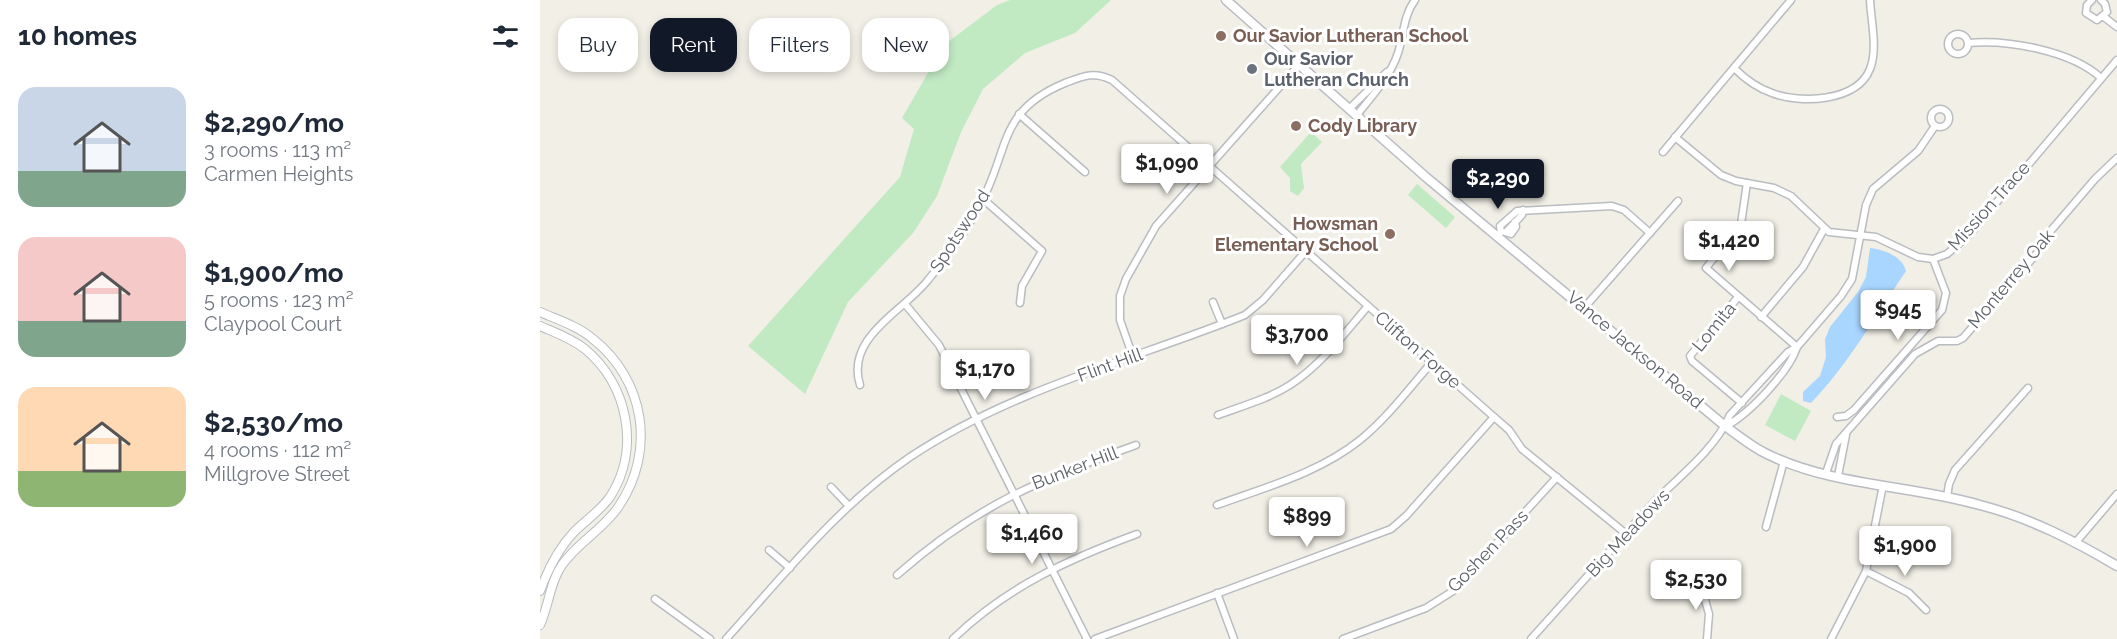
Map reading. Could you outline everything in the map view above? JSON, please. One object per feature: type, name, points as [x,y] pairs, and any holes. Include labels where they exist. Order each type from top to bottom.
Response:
[{"type":"main road","name":"Vance Jackson Road","points":[[1226,0],[1353,112],[1501,233],[1584,308],[1725,426],[1755,448],[1784,461],[1826,473],[1947,497],[2020,517],[2047,527],[2117,566]]},
{"type":"street","points":[[1353,112],[1385,80],[1398,53],[1406,18],[1415,0]]},
{"type":"street","points":[[1663,152],[1791,0]]},
{"type":"street","points":[[1734,68],[1758,87],[1778,95],[1802,98],[1847,93],[1864,79],[1872,62],[1870,0]]},
{"type":"street","points":[[2092,0],[2086,7],[2088,15],[2097,20],[2104,16],[2106,6],[2101,0]]},
{"type":"street","points":[[2104,16],[2117,27]]},
{"type":"street","points":[[1968,43],[1996,41],[2074,59],[2090,67],[2101,78]]},
{"type":"street","name":"Mission Trace","points":[[1824,229],[1838,234],[1884,239],[1918,257],[1933,259],[1947,254],[1968,236],[2117,60]]},
{"type":"street","points":[[1133,357],[1119,314],[1124,285],[1156,226],[1299,65]]},
{"type":"street","name":"Clifton Forge","points":[[1101,74],[1112,80],[1509,430],[1522,449],[1625,533]]},
{"type":"street","name":"Spotswood","points":[[860,385],[857,371],[865,344],[876,328],[927,282],[947,254],[983,199],[1007,134],[1019,114],[1042,92],[1083,76],[1101,74]]},
{"type":"street","points":[[1019,114],[1085,172]]},
{"type":"street","name":"Big Meadows","points":[[1531,639],[1625,533],[1676,483],[1725,426],[1730,415],[1788,352],[1797,347],[1849,285],[1856,267],[1866,205],[1873,189],[1918,150],[1935,126]]},
{"type":"street","points":[[1675,137],[1721,175],[1781,190],[1802,206],[1824,229]]},
{"type":"street","name":"Monterrey Oak","points":[[1826,473],[1833,449],[1919,350],[1938,341],[1957,341],[1963,338],[2038,252],[2048,234],[2095,179],[2117,158]]},
{"type":"street","points":[[1747,183],[1741,224],[1706,268],[1797,347]]},
{"type":"street","points":[[983,199],[1042,250],[1022,286],[1020,303]]},
{"type":"street","points":[[1584,308],[1678,201]]},
{"type":"street","points":[[1523,210],[1511,234],[1501,233],[1500,226],[1517,211],[1523,210],[1612,206],[1624,210],[1650,233]]},
{"type":"street","name":"Lomita","points":[[1761,317],[1803,267],[1824,229]]},
{"type":"street","name":"Flint Hill","points":[[726,639],[849,506],[909,458],[975,419],[1026,395],[1245,315],[1255,308],[1306,251]]},
{"type":"street","points":[[1837,417],[1846,416],[1854,410],[1942,310],[1946,293],[1933,259]]},
{"type":"street","name":"Lomita","points":[[1738,297],[1690,356],[1692,361],[1742,403]]},
{"type":"street","points":[[1213,302],[1222,324]]},
{"type":"street","points":[[905,304],[939,345],[1087,639]]},
{"type":"street","points":[[1218,415],[1275,394],[1301,378],[1368,306]]},
{"type":"street","points":[[540,312],[572,326],[593,339],[623,370],[634,396],[641,421],[642,435],[635,476],[613,514],[580,543],[563,564],[540,625]]},
{"type":"street","points":[[540,326],[563,335],[592,356],[608,375],[621,400],[626,419],[628,443],[620,477],[601,508],[560,548],[540,591]]},
{"type":"street","name":"Big Meadows","points":[[1725,426],[1737,420],[1757,400],[1794,356],[1797,347]]},
{"type":"street","points":[[1217,505],[1297,476],[1340,454],[1377,425],[1432,363]]},
{"type":"street","points":[[1947,497],[1955,470],[2028,388]]},
{"type":"street","points":[[621,400],[634,396]]},
{"type":"street","points":[[1095,639],[1391,529],[1406,516],[1494,417]]},
{"type":"street","name":"Monterrey Oak","points":[[1838,476],[1847,434]]},
{"type":"street","name":"Bunker Hill","points":[[897,575],[967,520],[1013,493],[1051,475],[1136,444]]},
{"type":"street","points":[[1833,449],[1843,451]]},
{"type":"street","points":[[1766,527],[1784,461]]},
{"type":"street","name":"Goshen Pass","points":[[1343,639],[1426,608],[1453,591],[1557,477]]},
{"type":"street","points":[[1831,639],[1853,602],[1866,571],[1883,485]]},
{"type":"street","points":[[831,487],[849,506]]},
{"type":"street","points":[[2076,542],[2117,494]]},
{"type":"street","points":[[953,639],[1007,595],[1052,568],[1137,534]]},
{"type":"street","points":[[769,550],[790,568]]},
{"type":"street","points":[[1866,571],[1909,593],[1926,610]]},
{"type":"street","points":[[1701,582],[1709,614],[1707,639]]},
{"type":"street","points":[[1217,593],[1234,639]]},
{"type":"street","points":[[655,599],[710,639]]},
{"type":"green space","points":[[1010,0],[1111,0],[1075,33],[1025,53],[983,89],[961,132],[937,196],[913,233],[848,302],[805,394],[748,346],[900,177],[914,129],[902,118],[928,72],[949,72],[949,41],[997,5]]},
{"type":"green space","points":[[1311,132],[1322,142],[1301,164],[1304,188],[1298,196],[1290,191],[1290,178],[1280,167]]},
{"type":"green space","points":[[1417,184],[1455,217],[1446,228],[1408,195]]},
{"type":"green space","points":[[1781,394],[1811,411],[1795,441],[1765,425]]},
{"type":"water","points":[[1870,248],[1881,250],[1897,258],[1906,271],[1838,372],[1811,403],[1803,401],[1803,392],[1820,376],[1826,357],[1825,339],[1830,327],[1858,292],[1866,277]]},
{"type":"place","name":"Our Savior Lutheran School","points":[[1221,36]]},
{"type":"place","name":"Our Savior Lutheran Church","points":[[1252,69]]},
{"type":"place","name":"Cody Library","points":[[1296,126]]},
{"type":"place","name":"Howsman Elementary School","points":[[1390,234]]}]
